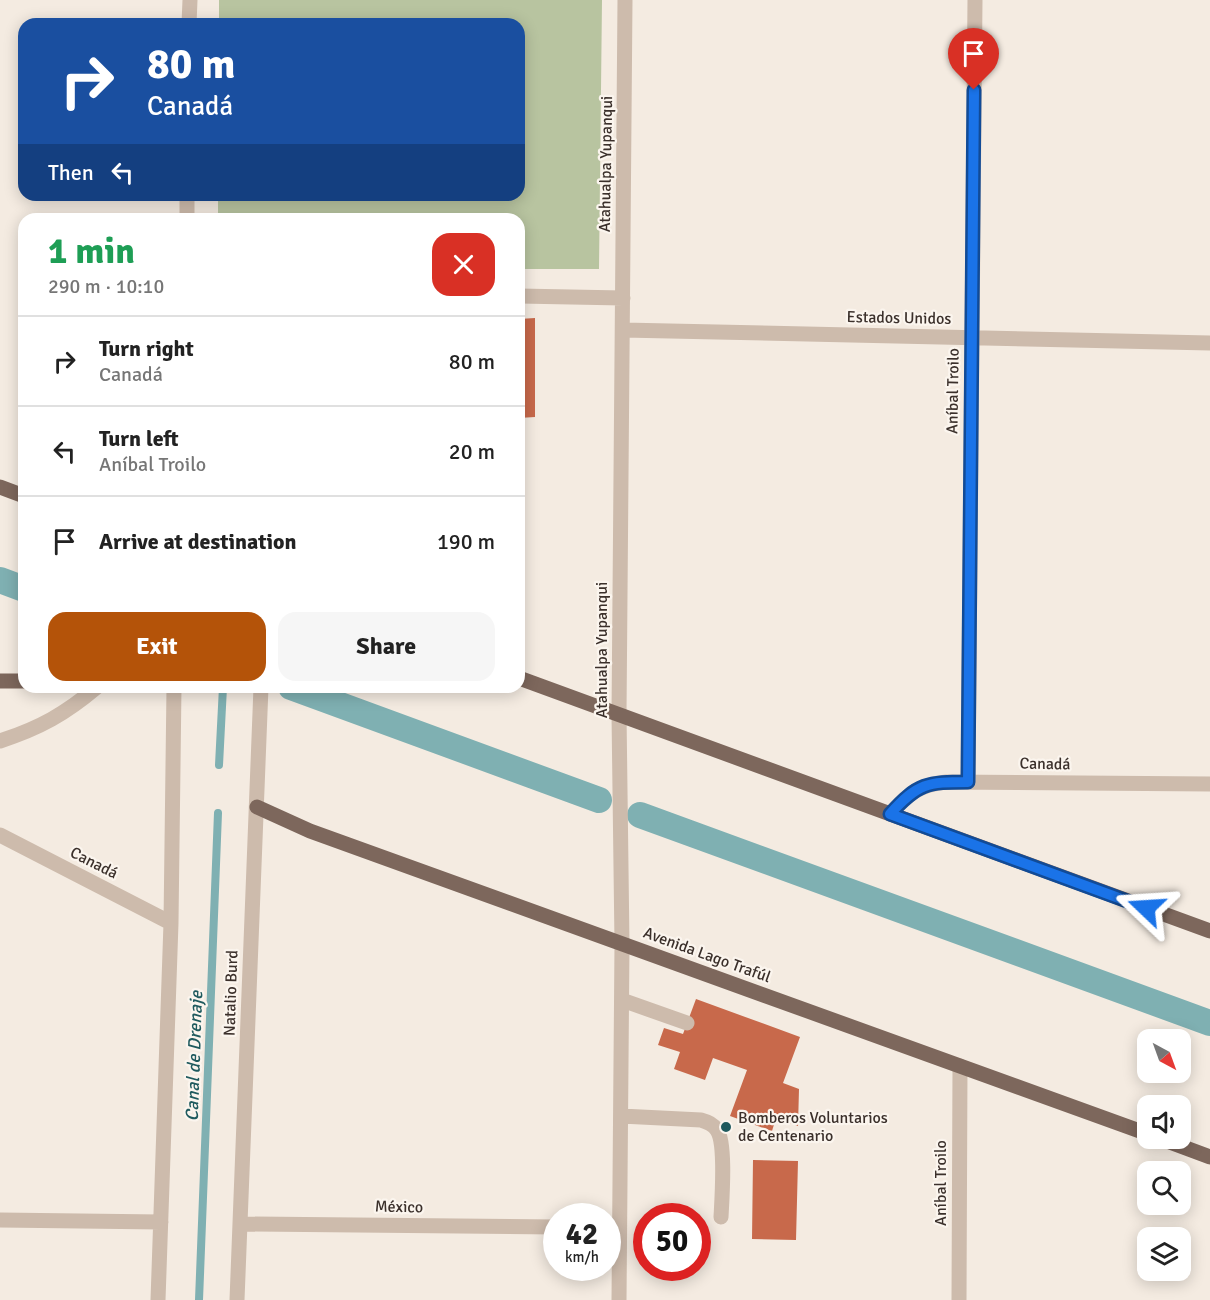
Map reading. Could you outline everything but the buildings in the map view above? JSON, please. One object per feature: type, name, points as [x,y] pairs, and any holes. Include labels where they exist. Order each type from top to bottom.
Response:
[{"type":"main road","points":[[0,487],[18,494]]},
{"type":"main road","points":[[525,680],[1210,931]]},
{"type":"main road","points":[[0,681],[18,681]]},
{"type":"main road","name":"Avenida Lago Trafúl","points":[[257,807],[310,831],[1137,1130]]},
{"type":"main road","points":[[1189,1149],[1210,1157]]},
{"type":"street","points":[[189,18],[190,0]]},
{"type":"street","name":"Atahualpa Yupanqui","points":[[616,1203],[621,1116],[622,1000],[619,714],[625,0]]},
{"type":"street","name":"Aníbal Troilo","points":[[968,782],[975,0]]},
{"type":"street","points":[[525,296],[623,298]]},
{"type":"street","name":"Estados Unidos","points":[[623,330],[1210,343]]},
{"type":"street","points":[[0,741],[47,722],[90,693]]},
{"type":"street","points":[[158,1300],[171,923],[174,693]]},
{"type":"street","name":"Natalio Burd","points":[[237,1300],[261,693]]},
{"type":"street","name":"Canadá","points":[[890,814],[903,799],[918,789],[936,783],[1210,784]]},
{"type":"street","name":"Canadá","points":[[0,834],[171,923]]},
{"type":"street","points":[[622,1000],[687,1023]]},
{"type":"street","name":"Aníbal Troilo","points":[[958,1300],[960,1066]]},
{"type":"street","points":[[621,1116],[701,1120],[715,1126],[722,1145],[722,1217]]},
{"type":"street","points":[[0,1221],[161,1222]]},
{"type":"street","name":"México","points":[[240,1224],[543,1227]]},
{"type":"street","name":"Atahualpa Yupanqui","points":[[618,1281],[619,1300]]},
{"type":"green space","points":[[219,0],[602,0],[599,269],[525,269],[525,213],[218,213],[218,201],[525,201],[525,18],[219,18]]},
{"type":"waterway","points":[[0,580],[18,587]]},
{"type":"waterway","name":"Canal de Drenaje","points":[[219,765],[223,693]]},
{"type":"waterway","points":[[307,693],[599,800]]},
{"type":"waterway","name":"Canal de Drenaje","points":[[199,1300],[218,813]]},
{"type":"waterway","points":[[640,815],[1210,1023]]},
{"type":"place","name":"Bomberos Voluntarios de Centenario","points":[[726,1127]]},
{"type":"route","points":[[974,90],[968,782],[927,785],[910,793],[890,814],[1146,908]]}]
